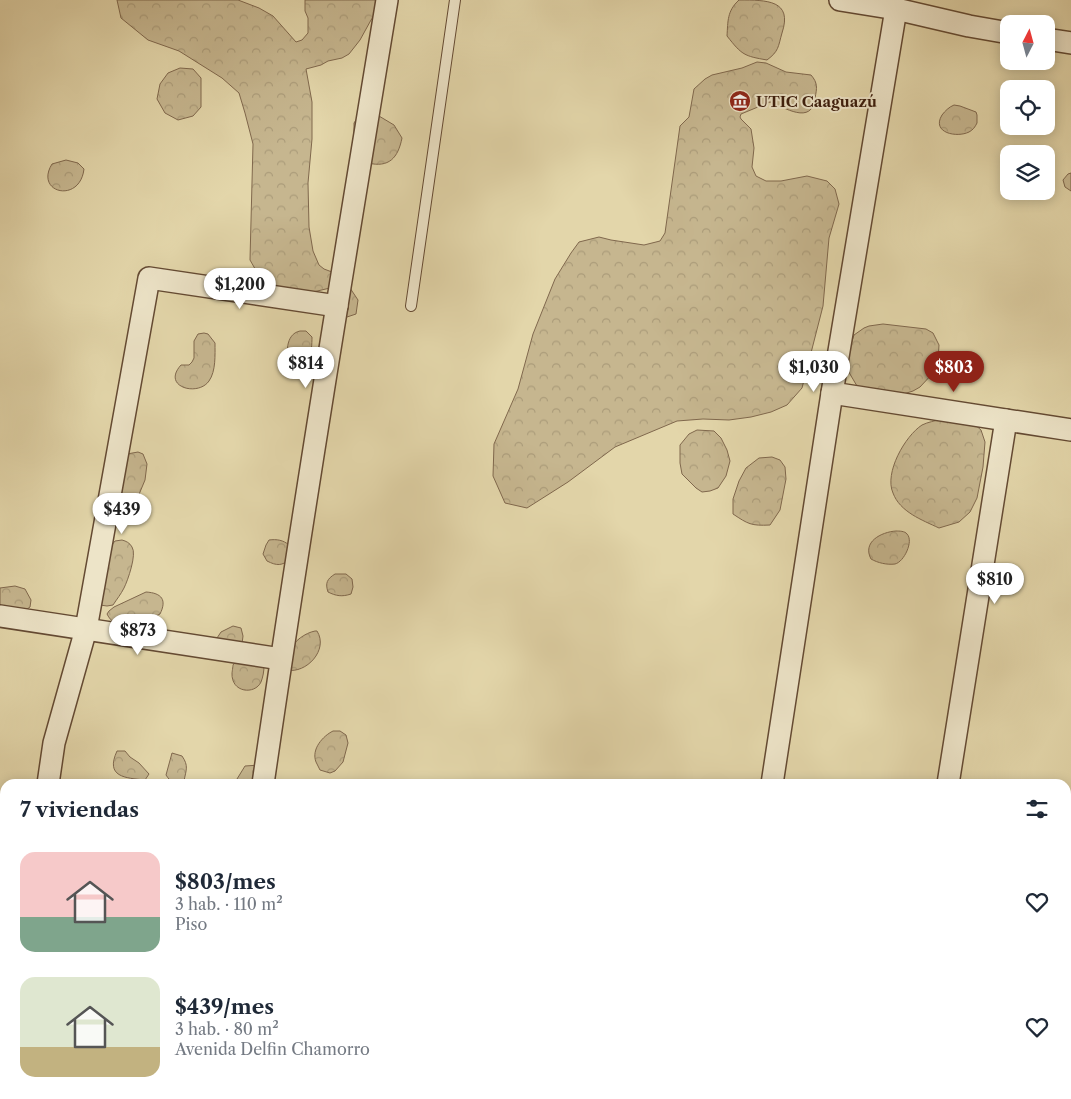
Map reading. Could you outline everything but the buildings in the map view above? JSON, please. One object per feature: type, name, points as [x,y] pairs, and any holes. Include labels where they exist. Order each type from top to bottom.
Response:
[{"type":"street","points":[[264,779],[281,659],[387,0]]},
{"type":"street","points":[[840,0],[896,9],[1000,31]]},
{"type":"street","points":[[773,779],[832,393],[896,9]]},
{"type":"street","points":[[1055,40],[1071,43]]},
{"type":"street","points":[[49,779],[54,743],[86,629],[149,278],[337,306]]},
{"type":"street","points":[[832,393],[1071,430]]},
{"type":"street","points":[[949,779],[1006,420]]},
{"type":"street","points":[[0,616],[281,659]]},
{"type":"lane","points":[[411,306],[455,0]]},
{"type":"green space","points":[[117,0],[238,0],[273,16],[296,42],[302,40],[308,33],[305,0],[382,0],[380,8],[349,54],[306,69],[312,102],[312,139],[308,183],[309,227],[313,251],[319,265],[332,272],[330,288],[313,292],[273,286],[258,274],[250,260],[253,144],[239,93],[222,78],[179,51],[148,40],[121,18]]},
{"type":"green space","points":[[739,0],[775,4],[781,8],[784,14],[779,45],[774,54],[767,60],[744,54],[727,36],[730,12]]},
{"type":"green space","points":[[757,62],[766,63],[786,72],[811,75],[816,83],[816,88],[813,106],[809,111],[797,112],[770,102],[741,114],[741,119],[751,129],[754,148],[752,167],[756,176],[766,181],[781,181],[807,176],[827,181],[835,189],[839,204],[829,238],[823,306],[802,388],[787,405],[771,412],[729,420],[677,421],[615,447],[568,482],[527,508],[505,503],[493,476],[494,444],[518,389],[533,334],[555,279],[579,242],[599,237],[644,245],[660,241],[665,233],[680,126],[689,117],[694,89],[712,75],[742,68]]},
{"type":"green space","points":[[180,68],[193,69],[201,78],[201,107],[193,116],[178,120],[165,113],[157,99],[160,84],[168,73]]},
{"type":"green space","points":[[954,105],[976,112],[977,123],[974,128],[964,134],[947,133],[940,126],[942,115]]},
{"type":"green space","points":[[374,113],[394,125],[402,138],[395,156],[387,163],[368,163],[354,137],[354,123],[360,114]]},
{"type":"green space","points":[[66,160],[78,163],[84,169],[81,180],[75,187],[67,190],[53,188],[49,182],[48,174],[52,164]]},
{"type":"green space","points":[[1071,173],[1071,191],[1065,187],[1063,180]]},
{"type":"green space","points":[[350,288],[358,300],[356,314],[341,319]]},
{"type":"green space","points":[[883,324],[926,329],[933,333],[939,345],[938,361],[934,372],[920,387],[913,391],[897,396],[857,386],[847,369],[854,335],[869,326]]},
{"type":"green space","points":[[300,331],[306,331],[312,337],[311,349],[306,367],[296,370],[289,367],[287,357],[288,346],[292,336]]},
{"type":"green space","points":[[198,334],[208,334],[215,343],[213,373],[204,386],[190,389],[183,387],[175,379],[176,373],[181,365],[189,365],[192,362],[194,358],[194,341]]},
{"type":"green space","points":[[941,419],[973,423],[981,430],[985,442],[983,467],[977,498],[970,512],[959,522],[939,528],[906,510],[896,500],[891,485],[891,475],[898,456],[909,437],[922,425]]},
{"type":"green space","points":[[697,430],[714,431],[721,438],[730,461],[726,476],[718,488],[710,491],[702,492],[682,474],[680,445],[689,434]]},
{"type":"green space","points":[[138,452],[143,454],[147,464],[145,480],[130,516],[127,517],[120,511],[121,488],[127,454]]},
{"type":"green space","points":[[772,457],[780,460],[785,467],[786,479],[780,510],[770,525],[750,524],[733,514],[733,499],[746,468],[759,458]]},
{"type":"green space","points":[[905,532],[909,537],[909,546],[902,559],[895,564],[889,564],[871,559],[869,548],[874,539],[884,533]]},
{"type":"green space","points":[[122,540],[129,543],[133,550],[133,561],[128,579],[113,605],[100,605],[107,551],[115,541]]},
{"type":"green space","points":[[269,540],[280,540],[289,545],[290,559],[279,564],[267,561],[263,554]]},
{"type":"green space","points":[[335,574],[346,574],[352,579],[353,587],[351,594],[339,596],[328,592],[327,581]]},
{"type":"green space","points":[[15,586],[25,589],[31,600],[30,607],[23,612],[4,609],[0,605],[0,588]]},
{"type":"green space","points":[[146,592],[156,594],[162,598],[163,605],[160,614],[119,624],[112,621],[107,614],[114,607]]},
{"type":"green space","points":[[233,626],[241,628],[242,644],[215,641],[221,632]]},
{"type":"green space","points":[[317,631],[320,638],[320,646],[314,659],[301,668],[287,670],[289,652],[294,644],[300,638]]},
{"type":"green space","points":[[239,660],[264,666],[261,682],[254,689],[244,690],[235,685],[232,673],[233,665]]},
{"type":"green space","points":[[333,731],[340,731],[346,735],[348,743],[343,762],[335,771],[330,773],[320,770],[316,762],[315,752],[325,736]]},
{"type":"green space","points":[[117,751],[125,751],[149,774],[146,779],[124,777],[115,771],[114,760]]},
{"type":"green space","points":[[172,753],[182,756],[186,763],[184,779],[169,779],[166,775]]},
{"type":"green space","points":[[260,765],[268,779],[237,779],[245,766]]},
{"type":"place","name":"UTIC Caaguazú","points":[[740,101]]}]
